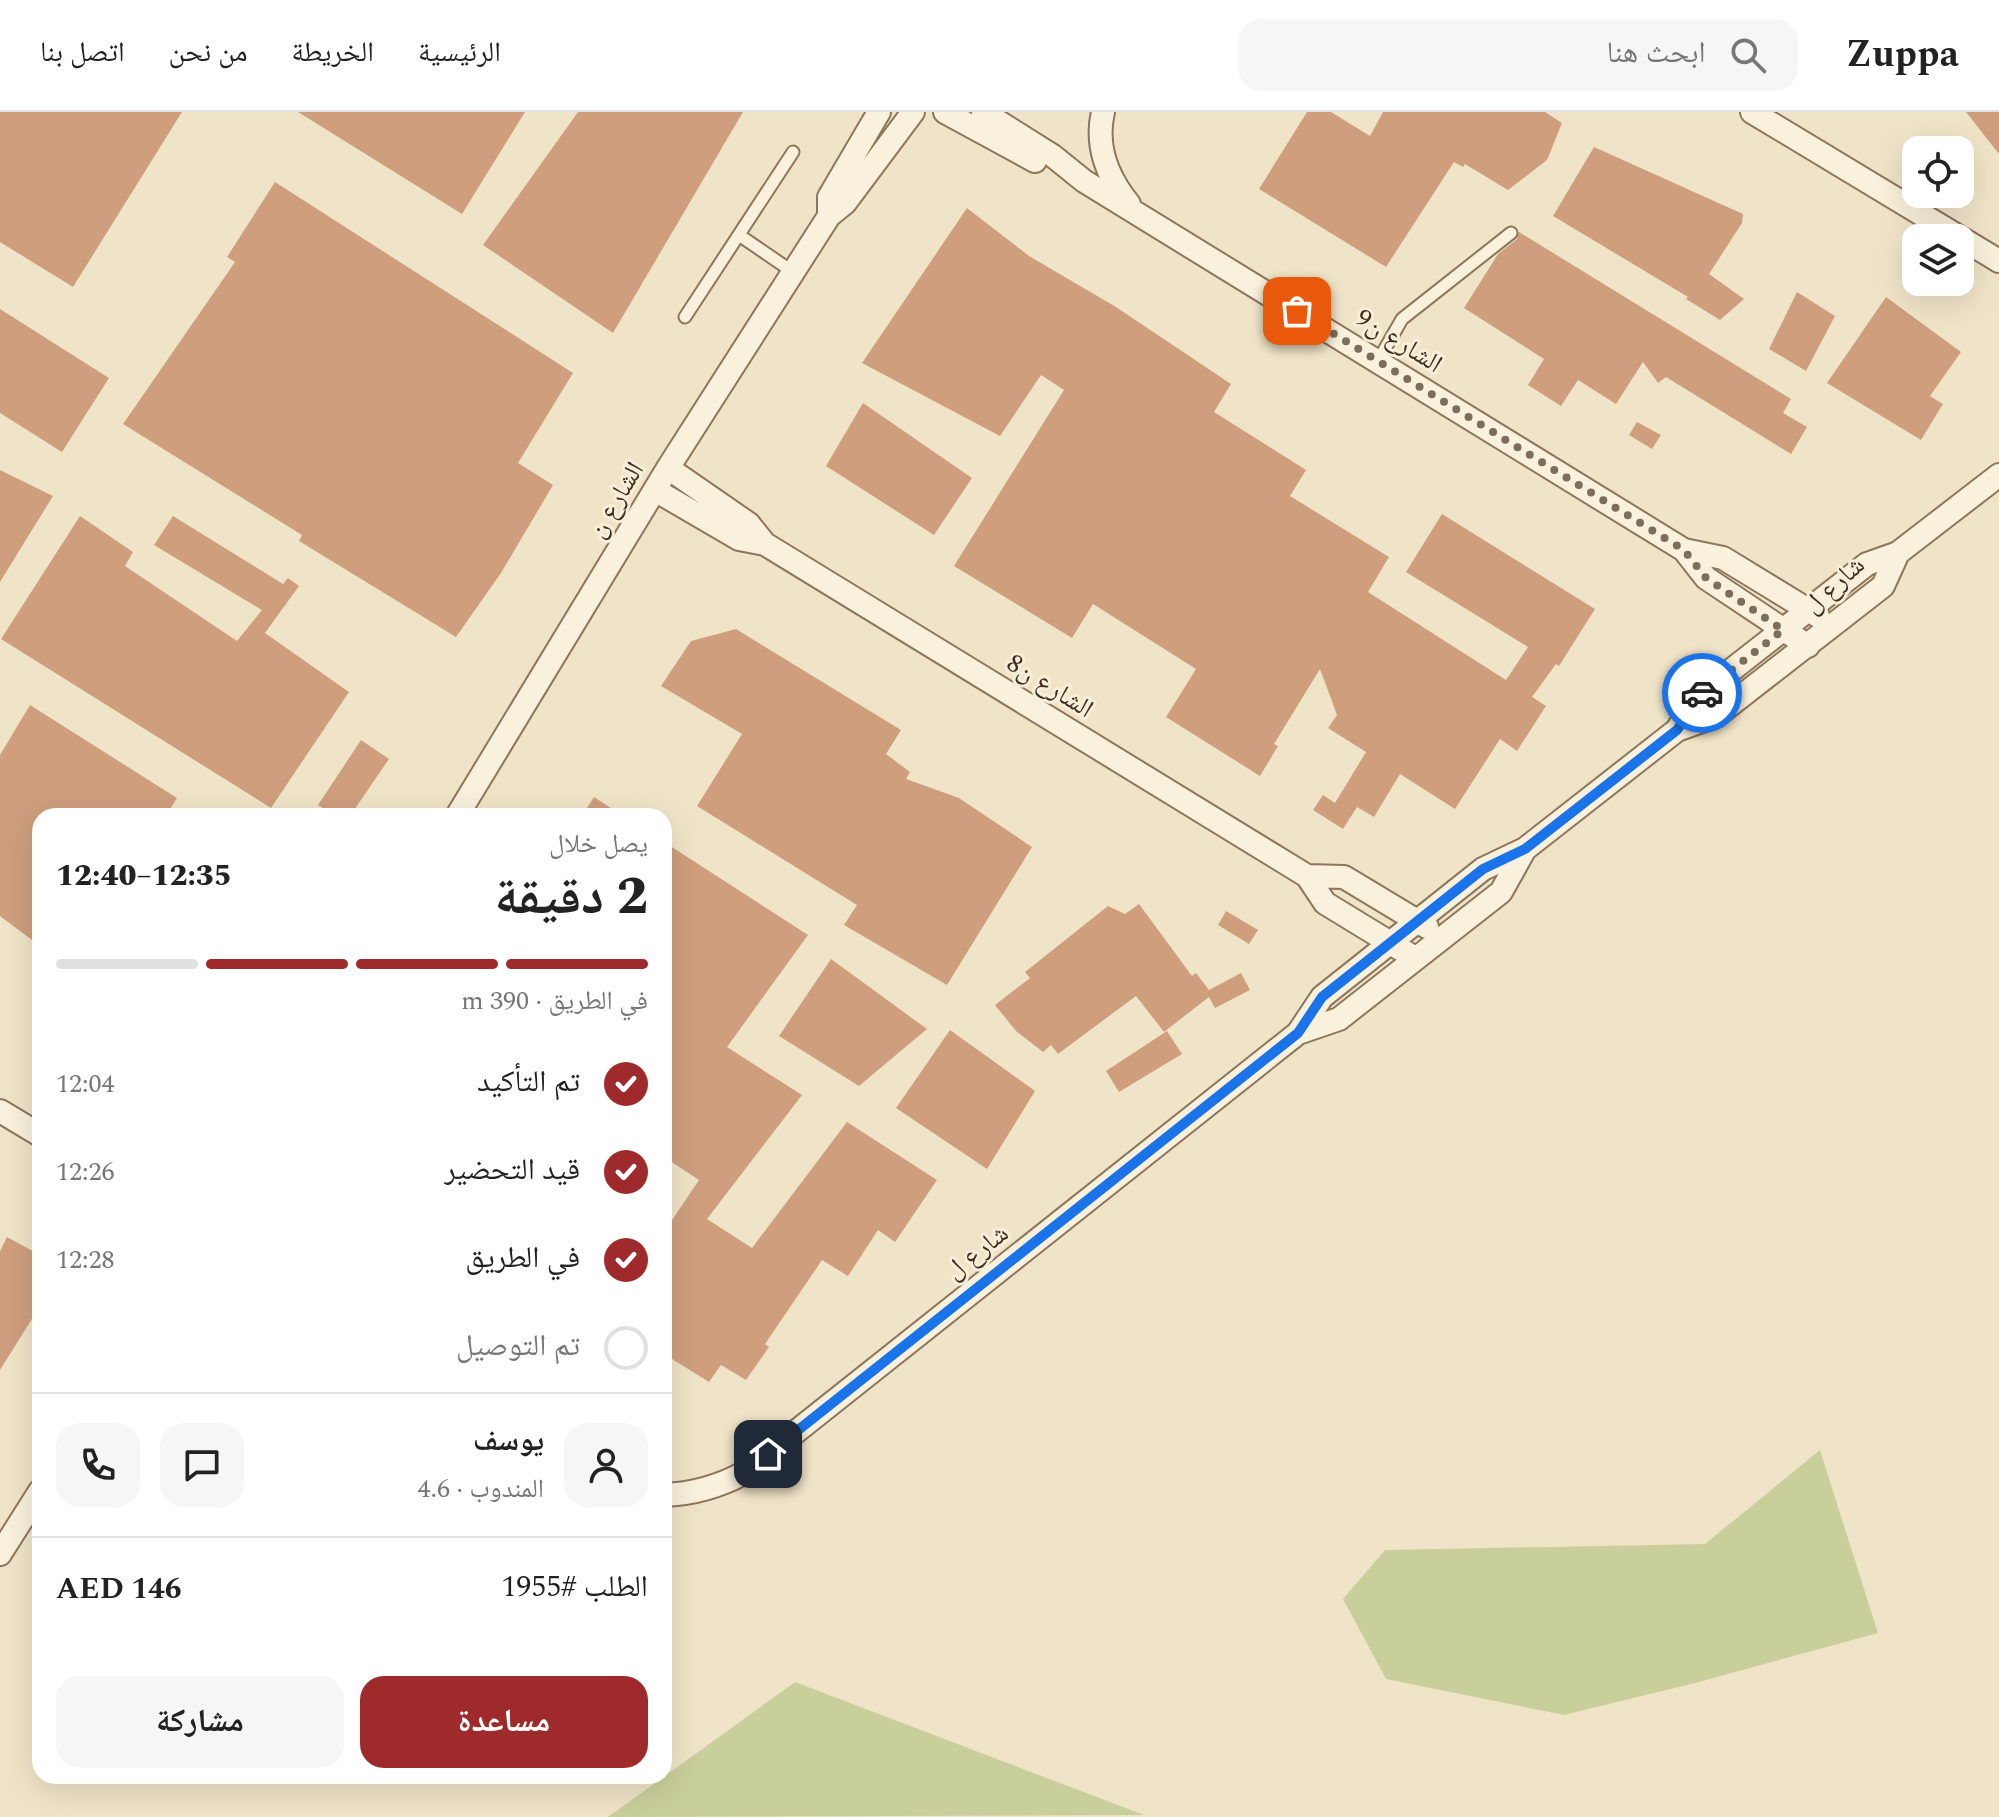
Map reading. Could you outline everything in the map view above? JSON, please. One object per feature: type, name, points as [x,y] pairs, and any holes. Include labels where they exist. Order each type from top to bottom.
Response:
[{"type":"street","name":"الشارع ن","points":[[829,216],[829,197],[879,112]]},
{"type":"street","name":"الشارع ن","points":[[462,808],[668,468],[829,216],[845,203],[913,112]]},
{"type":"street","name":"الشارع ن9","points":[[945,112],[1043,165],[1084,181]]},
{"type":"street","name":"الشارع ن9","points":[[983,112],[1053,156],[1084,181],[1684,550],[1723,558],[1832,625]]},
{"type":"street","points":[[1103,112],[1100,125],[1103,156],[1114,186],[1135,211]]},
{"type":"street","points":[[1752,112],[1999,261]]},
{"type":"street","name":"الشارع ن8","points":[[668,468],[749,524],[765,544],[1307,876],[1325,903],[1415,958]]},
{"type":"street","name":"شارع ل","points":[[1677,730],[1697,697],[1808,609],[1867,564],[1898,553],[1999,475]]},
{"type":"street","name":"الشارع ن8","points":[[655,490],[739,539],[765,544]]},
{"type":"street","name":"الشارع ن9","points":[[1684,550],[1706,578],[1808,646]]},
{"type":"street","name":"شارع ل","points":[[673,1495],[724,1484],[744,1473],[1298,1033],[1322,997],[1483,869],[1525,849],[1677,730],[1716,716],[1808,646],[1883,586],[1898,553]]},
{"type":"street","name":"شارع ل","points":[[1298,1033],[1339,1019],[1501,892],[1525,849]]},
{"type":"street","name":"الشارع ن8","points":[[1307,876],[1344,877],[1443,937]]},
{"type":"street","points":[[0,1111],[32,1130]]},
{"type":"street","points":[[0,1554],[32,1504]]},
{"type":"lane","points":[[685,317],[793,152]]},
{"type":"lane","points":[[1378,361],[1402,319],[1511,233]]},
{"type":"lane","points":[[739,235],[793,272]]},
{"type":"green space","points":[[1820,1450],[1878,1633],[1564,1715],[1386,1679],[1343,1599],[1385,1550],[1705,1544]]},
{"type":"green space","points":[[795,1682],[1144,1815],[608,1817],[654,1784],[672,1784],[672,1771]]},
{"type":"building","points":[[0,112],[182,112],[73,287],[0,242]]},
{"type":"building","points":[[298,112],[525,112],[462,214]]},
{"type":"building","points":[[578,112],[743,112],[613,333],[483,245]]},
{"type":"building","points":[[1307,112],[1331,112],[1370,136],[1383,112],[1545,112],[1562,123],[1547,160],[1508,190],[1465,164],[1463,167],[1454,162],[1386,267],[1259,189]]},
{"type":"building","points":[[1966,112],[1999,112],[1999,154]]},
{"type":"building","points":[[1594,147],[1743,214],[1742,223],[1709,274],[1744,299],[1720,320],[1686,299],[1688,297],[1553,216]]},
{"type":"building","points":[[275,182],[573,373],[518,463],[553,485],[501,573],[456,637],[299,541],[302,535],[123,424],[235,262],[227,257]]},
{"type":"building","points":[[967,208],[1029,256],[1116,307],[1231,384],[1214,412],[1306,470],[1290,496],[1389,557],[1368,592],[1506,680],[1528,647],[1406,572],[1442,514],[1595,609],[1559,666],[1556,664],[1532,697],[1546,706],[1517,751],[1500,739],[1455,809],[1400,774],[1374,817],[1357,807],[1343,829],[1313,810],[1323,795],[1335,803],[1366,752],[1328,728],[1337,715],[1320,669],[1274,744],[1278,746],[1260,776],[1166,717],[1196,669],[1093,604],[1072,638],[954,566],[1064,390],[1041,375],[1000,436],[862,363]]},
{"type":"building","points":[[1519,232],[1791,399],[1783,413],[1807,427],[1791,454],[1666,377],[1658,383],[1643,362],[1616,404],[1578,380],[1561,406],[1528,385],[1544,359],[1464,308],[1498,254],[1517,239]]},
{"type":"building","points":[[1797,292],[1835,316],[1806,371],[1769,349]]},
{"type":"building","points":[[1886,297],[1961,352],[1930,396],[1943,404],[1921,440],[1827,383]]},
{"type":"building","points":[[0,309],[109,378],[62,452],[0,413]]},
{"type":"building","points":[[863,403],[972,478],[934,535],[826,466]]},
{"type":"building","points":[[1637,422],[1661,435],[1652,449],[1629,435]]},
{"type":"building","points":[[0,470],[53,496],[0,582]]},
{"type":"building","points":[[80,516],[133,552],[125,566],[237,641],[262,610],[154,545],[173,516],[283,584],[288,578],[299,586],[265,633],[349,692],[271,808],[1,639]]},
{"type":"building","points":[[736,629],[901,730],[886,754],[910,772],[906,779],[959,798],[1032,847],[947,985],[844,925],[857,905],[697,806],[742,734],[661,686],[691,641]]},
{"type":"building","points":[[30,705],[177,798],[171,808],[32,808],[32,940],[0,916],[0,755]]},
{"type":"building","points":[[361,740],[389,759],[355,808],[323,808],[318,805]]},
{"type":"building","points":[[594,797],[611,808],[587,808]]},
{"type":"building","points":[[672,847],[808,935],[727,1047],[802,1095],[707,1219],[752,1248],[847,1122],[937,1180],[895,1242],[878,1230],[848,1276],[822,1260],[765,1344],[769,1347],[746,1380],[721,1365],[709,1382],[672,1359],[672,1220],[699,1180],[672,1162]]},
{"type":"building","points":[[1139,904],[1192,976],[1196,973],[1209,990],[1241,973],[1250,990],[1215,1008],[1209,997],[1164,1032],[1136,996],[1058,1054],[1051,1045],[1043,1052],[1016,1031],[995,1005],[1030,978],[1025,972],[1108,906],[1125,914]]},
{"type":"building","points":[[1226,911],[1258,930],[1249,944],[1218,925]]},
{"type":"building","points":[[831,959],[927,1029],[859,1086],[779,1036]]},
{"type":"building","points":[[950,1030],[1035,1091],[987,1169],[896,1108]]},
{"type":"building","points":[[1167,1031],[1182,1054],[1119,1092],[1106,1071]]},
{"type":"building","points":[[7,1237],[32,1251],[32,1319],[0,1370],[0,1251]]},
{"type":"way so far","points":[[1297,311],[1684,550],[1706,578],[1783,630],[1702,693]]},
{"type":"route","points":[[768,1454],[1298,1033],[1322,997],[1483,869],[1525,849],[1677,730],[1702,693]]}]
